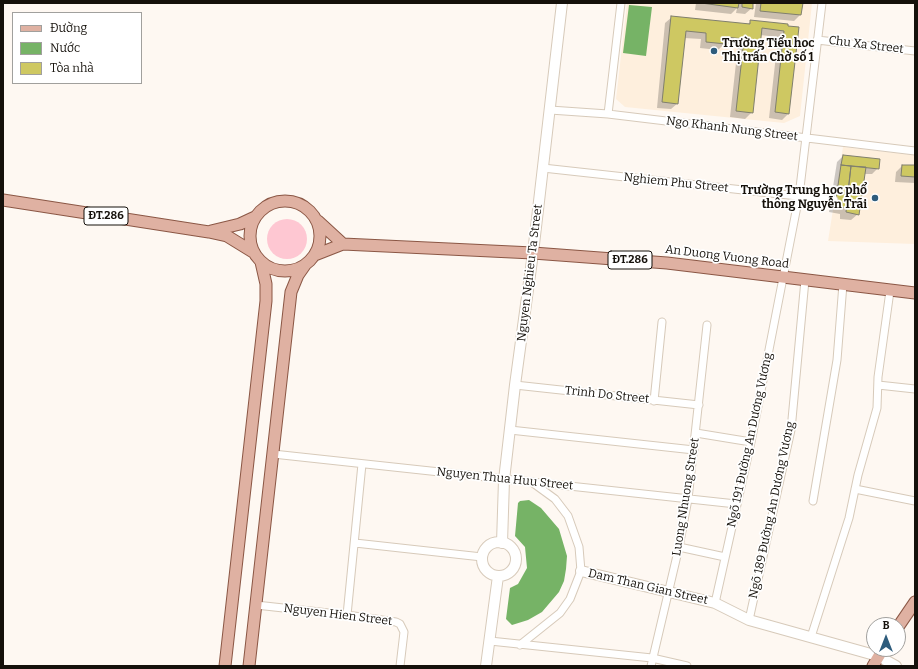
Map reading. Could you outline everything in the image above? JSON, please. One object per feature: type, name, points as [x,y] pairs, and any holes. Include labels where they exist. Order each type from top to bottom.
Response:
[{"type":"main road","name":"ĐT.286","points":[[3,200],[208,232],[226,236],[253,252]]},
{"type":"main road","name":"ĐT.286","points":[[315,255],[305,265],[296,270],[277,271],[261,262],[253,252],[249,241],[250,228],[255,217],[263,208],[274,202],[286,200],[298,203],[309,210],[316,219],[343,244]]},
{"type":"main road","name":"ĐT.286","points":[[208,232],[240,224],[255,217]]},
{"type":"main road","points":[[315,255],[320,237],[316,219]]},
{"type":"main road","name":"An Duong Vuong Road","points":[[315,255],[343,244],[533,253],[667,263],[784,278],[915,292]]},
{"type":"main road","points":[[225,666],[266,301],[266,284],[261,262]]},
{"type":"main road","points":[[249,666],[291,292],[305,265]]},
{"type":"main road","points":[[905,617],[915,602]]},
{"type":"main road","points":[[872,666],[878,657]]},
{"type":"street","name":"Nguyen Nghieu Ta Street","points":[[502,543],[504,480],[533,253],[562,3]]},
{"type":"street","points":[[608,114],[621,3]]},
{"type":"street","name":"Ngõ 191 Đường An Dương Vương","points":[[714,603],[751,442],[799,196],[822,3]]},
{"type":"street","name":"Chu Xa Street","points":[[817,40],[915,52]]},
{"type":"street","name":"Ngo Khanh Nung Street","points":[[550,110],[608,114],[915,151]]},
{"type":"street","name":"Nghiem Phu Street","points":[[543,168],[834,200]]},
{"type":"street","name":"Ngõ 189 Đường An Dương Vương","points":[[749,620],[791,430],[805,280]]},
{"type":"street","points":[[813,501],[838,360],[843,284]]},
{"type":"street","points":[[811,637],[849,518],[855,489],[877,408],[878,385],[890,290]]},
{"type":"street","points":[[654,401],[662,322]]},
{"type":"street","name":"Luong Nhuong Street","points":[[650,666],[679,547],[688,499],[707,325]]},
{"type":"street","name":"Trinh Do Street","points":[[515,385],[654,401],[699,404]]},
{"type":"street","points":[[878,385],[915,389]]},
{"type":"street","points":[[510,430],[694,450]]},
{"type":"street","points":[[696,434],[751,442]]},
{"type":"street","name":"Nguyen Thua Huu Street","points":[[273,454],[736,504]]},
{"type":"street","points":[[347,615],[362,464]]},
{"type":"street","points":[[520,645],[560,613],[570,599],[581,571],[579,547],[568,516],[554,499],[533,483]]},
{"type":"street","points":[[855,489],[915,502]]},
{"type":"street","points":[[355,543],[482,557]]},
{"type":"street","points":[[502,543],[511,548],[516,556],[516,562],[512,571],[508,574],[498,576],[486,570],[482,557],[489,546],[502,543]]},
{"type":"street","points":[[679,547],[725,557]]},
{"type":"street","name":"Dam Than Gian Street","points":[[581,571],[714,603],[749,620],[811,637],[866,649]]},
{"type":"street","points":[[486,666],[498,576]]},
{"type":"street","name":"Nguyen Hien Street","points":[[256,605],[396,622],[400,624],[404,632],[400,666]]},
{"type":"street","points":[[490,641],[652,658],[687,666]]},
{"type":"street","name":"Dam Than Gian Street","points":[[886,657],[896,666]]},
{"type":"shaded area","name":"Trường Tiểu học Thị trấn Chờ số 1","points":[[627,3],[812,3],[800,116],[784,123],[625,107],[616,99]]},
{"type":"shaded area","name":"Trường Trung học phổ thông Nguyễn Trãi","points":[[843,147],[915,155],[915,244],[828,241]]},
{"type":"shaded area","points":[[291,219],[298,222],[304,228],[307,239],[306,247],[298,256],[291,259],[283,259],[276,256],[268,247],[267,235],[270,228],[279,220]]},
{"type":"water","points":[[629,5],[652,7],[646,56],[623,53]]},
{"type":"water","points":[[529,500],[541,508],[559,529],[567,556],[566,569],[564,581],[559,592],[542,612],[528,620],[512,625],[506,619],[510,588],[518,584],[527,568],[525,547],[515,536],[518,503],[520,501]]},
{"type":"building","points":[[701,3],[739,3],[738,8]]},
{"type":"building","points":[[742,3],[753,3],[753,9],[742,7]]},
{"type":"building","points":[[761,3],[803,3],[801,15],[760,11]]},
{"type":"building","points":[[671,16],[750,24],[750,20],[788,24],[788,26],[799,27],[789,114],[775,112],[784,31],[762,28],[753,113],[736,111],[744,39],[726,37],[726,44],[706,42],[706,33],[686,31],[678,104],[662,102]]},
{"type":"building","points":[[843,155],[880,159],[879,169],[841,165]]},
{"type":"building","points":[[841,165],[851,166],[846,208],[835,206]]},
{"type":"building","points":[[902,165],[915,165],[915,177],[901,176]]},
{"type":"building","points":[[851,166],[866,167],[859,215],[846,212]]},
{"type":"place","name":"Trường Tiểu học Thị trấn Chờ số 1","points":[[714,51]]},
{"type":"place","name":"Trường Trung học phổ thông Nguyễn Trãi","points":[[875,198]]}]
